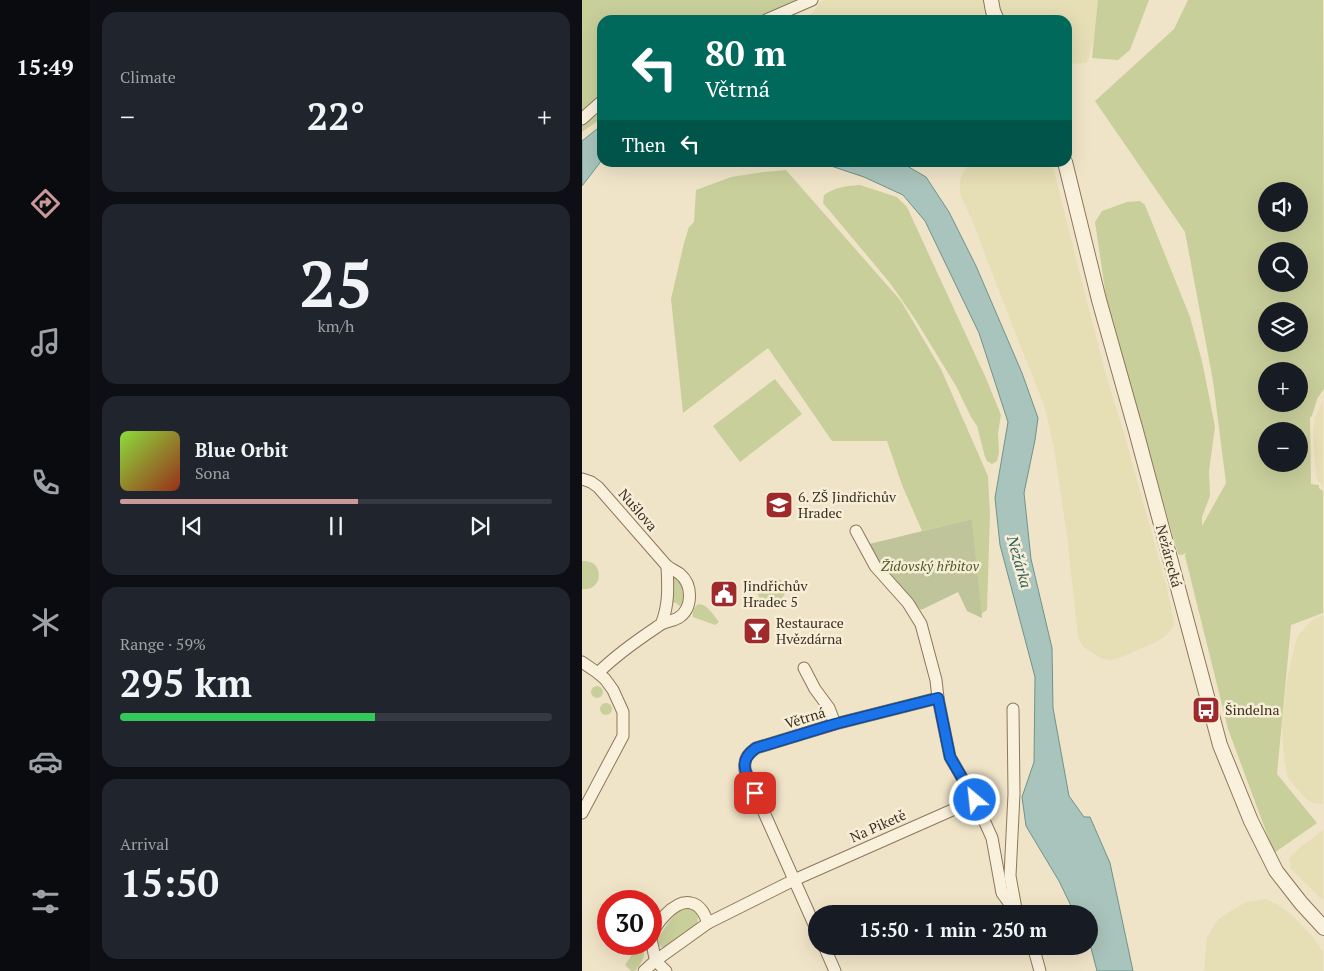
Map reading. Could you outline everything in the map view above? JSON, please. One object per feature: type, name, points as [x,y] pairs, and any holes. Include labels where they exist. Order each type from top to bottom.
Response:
[{"type":"street","points":[[778,15],[812,0]]},
{"type":"street","points":[[991,0],[994,15]]},
{"type":"street","points":[[582,120],[597,106]]},
{"type":"street","name":"Nežárecká","points":[[1065,167],[1099,300],[1139,440],[1220,745],[1251,821],[1276,871],[1300,903],[1324,928]]},
{"type":"street","name":"Nušlova","points":[[582,479],[598,487],[667,566],[680,574],[689,585],[690,596],[684,613],[675,619],[662,622]]},
{"type":"street","points":[[856,531],[874,566],[908,603],[921,624],[936,680],[950,757],[975,800],[992,838],[1002,893],[1011,905]]},
{"type":"street","points":[[598,673],[620,653],[662,622],[668,594],[667,566]]},
{"type":"street","points":[[582,662],[598,673],[610,685],[622,712],[623,736],[582,813]]},
{"type":"street","points":[[804,668],[815,689],[829,708],[835,724]]},
{"type":"street","name":"Větrná","points":[[794,880],[745,770],[744,761],[749,753],[756,748],[835,724],[938,698]]},
{"type":"street","points":[[1013,709],[1014,794],[1010,876],[1015,905]]},
{"type":"street","name":"Na Piketě","points":[[644,971],[655,960],[708,923],[794,880],[975,800]]},
{"type":"street","points":[[794,880],[808,911]]},
{"type":"street","points":[[666,971],[655,960],[651,941],[655,930],[665,915],[674,906],[685,902],[693,902],[701,908],[708,923]]},
{"type":"street","points":[[828,955],[835,971]]},
{"type":"street","points":[[1036,955],[1040,971]]},
{"type":"shaded area","points":[[824,0],[1098,0],[1096,32],[1087,63],[1072,64],[1072,15],[811,15],[820,2]]},
{"type":"shaded area","points":[[966,167],[1053,167],[1105,372],[1166,584],[1174,622],[1168,634],[1158,641],[1122,657],[1110,660],[1100,658],[1082,646],[1078,637],[1067,536],[1054,448],[1044,405],[972,220],[960,194],[960,181]]},
{"type":"shaded area","points":[[1323,401],[1323,486],[1317,480],[1313,429],[1315,417]]},
{"type":"shaded area","points":[[1323,615],[1322,804],[1313,803],[1306,799],[1288,778],[1284,759],[1282,727],[1289,669],[1297,637],[1312,620]]},
{"type":"shaded area","points":[[1323,830],[1323,900],[1291,869],[1289,859],[1296,851]]},
{"type":"shaded area","points":[[1265,899],[1277,904],[1292,915],[1312,936],[1323,952],[1323,971],[1204,971],[1207,937],[1218,920],[1246,902]]},
{"type":"green space","points":[[582,0],[812,0],[778,15],[597,15],[597,122],[582,132]]},
{"type":"green space","points":[[1098,0],[1149,0],[1130,50],[1118,60],[1092,58]]},
{"type":"green space","points":[[1188,0],[1323,0],[1324,389],[1317,399],[1310,418],[1311,484],[1319,485],[1319,488],[1323,491],[1323,613],[1291,625],[1277,774],[1317,823],[1274,853],[1228,729],[1185,556],[1186,553],[1178,554],[1107,303],[1095,222],[1102,211],[1127,202],[1140,201],[1145,205],[1190,317],[1202,361],[1215,427],[1209,471],[1210,496],[1202,517],[1202,526],[1226,483],[1213,381],[1185,232],[1095,101],[1174,29]]},
{"type":"green space","points":[[786,170],[901,301],[941,369],[988,476],[990,514],[987,610],[981,614],[972,519],[922,531],[902,485],[887,441],[832,441],[768,348],[683,413],[671,299],[684,243],[689,227],[694,222],[696,190],[731,177]]},
{"type":"green space","points":[[860,185],[897,197],[907,207],[1001,415],[998,433],[999,453],[997,461],[992,464],[985,457],[977,426],[956,386],[915,319],[890,283],[823,203],[824,195],[832,190],[845,186]]},
{"type":"green space","points":[[775,379],[802,414],[740,462],[713,426]]},
{"type":"green space","name":"Židovský hřbitov","points":[[972,519],[982,618],[967,611],[958,592],[921,610],[865,545]]},
{"type":"green space","points":[[582,561],[594,564],[599,573],[598,581],[587,589],[582,589]]},
{"type":"green space","points":[[677,577],[685,589],[682,608],[676,603],[671,602],[673,580]]},
{"type":"green space","points":[[774,578],[782,581],[786,586],[784,596],[779,601],[773,603],[760,600],[758,594],[762,585]]},
{"type":"green space","points":[[698,604],[705,606],[719,622],[715,625],[693,617],[694,610]]},
{"type":"green space","points":[[597,686],[603,692],[597,698],[591,692]]},
{"type":"green space","points":[[604,703],[608,703],[612,709],[608,715],[604,715],[600,711],[600,707]]},
{"type":"green space","points":[[682,909],[693,910],[698,917],[697,925],[664,948],[662,947],[662,932],[677,911]]},
{"type":"green space","points":[[632,955],[644,955],[640,965],[635,971],[631,971],[625,965]]},
{"type":"water","points":[[597,129],[597,166],[582,186],[582,141]]},
{"type":"water","name":"Nežárka","points":[[834,167],[909,167],[926,177],[949,212],[976,266],[1022,373],[1038,418],[1024,493],[1031,559],[1052,648],[1053,708],[1069,796],[1084,817],[1090,817],[1110,863],[1133,971],[1097,971],[1093,955],[1098,955],[1098,905],[1071,905],[1059,881],[1026,826],[1022,797],[1034,762],[1035,677],[1000,545],[995,498],[1008,422],[979,333],[925,221],[903,195],[864,177]]},
{"type":"place","name":"6. ZŠ Jindřichův Hradec","points":[[779,505]]},
{"type":"place","name":"Jindřichův Hradec 5","points":[[724,594]]},
{"type":"place","name":"Restaurace Hvězdárna","points":[[757,631]]},
{"type":"place","name":"Šindelna","points":[[1206,710]]},
{"type":"route","points":[[755,793],[745,770],[744,761],[749,753],[756,748],[835,724],[938,698],[950,757],[975,800]]}]
